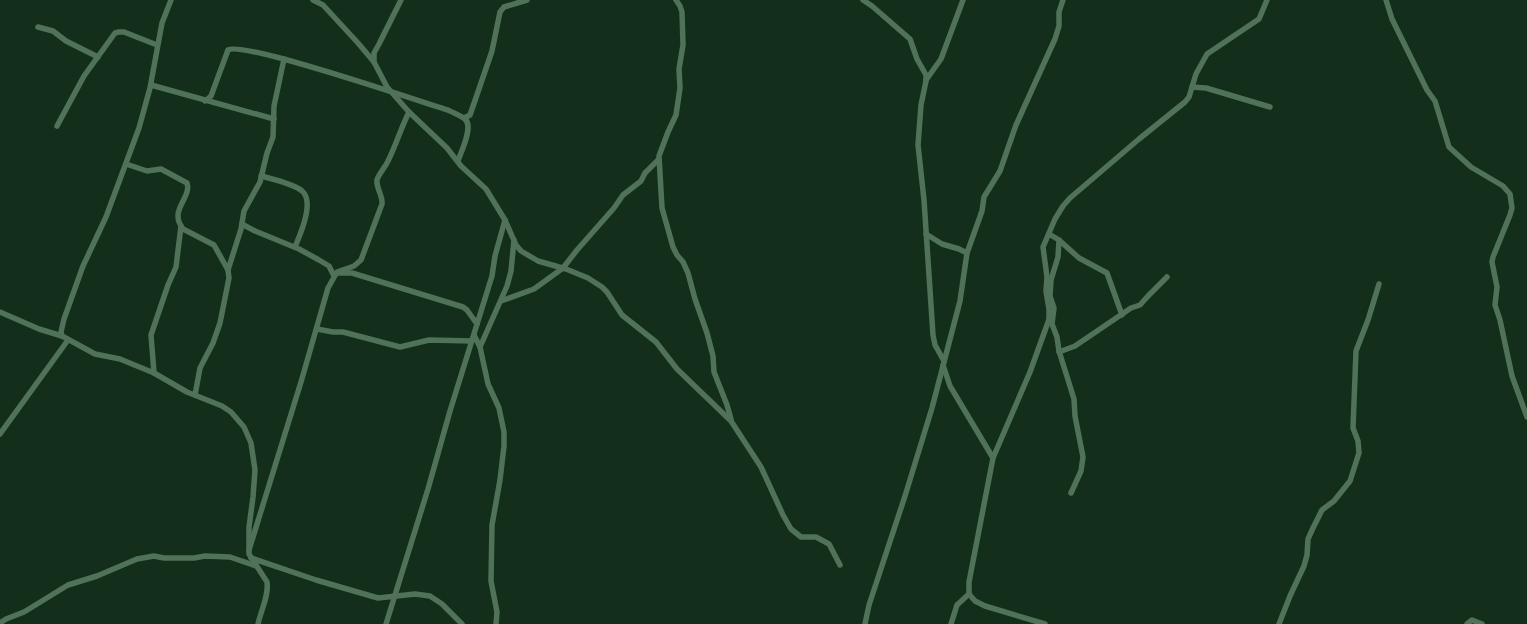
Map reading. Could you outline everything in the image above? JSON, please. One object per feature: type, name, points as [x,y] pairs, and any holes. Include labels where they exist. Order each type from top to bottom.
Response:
[{"type":"street","points":[[62,336],[61,332],[68,306],[83,266],[106,217],[139,128],[151,85],[162,23],[171,0]]},
{"type":"street","points":[[313,0],[326,8],[374,62],[384,81],[409,112],[447,148],[461,166],[486,189],[505,220],[521,251],[538,261],[564,268],[588,278],[602,287],[607,292],[622,316],[656,342],[677,369],[731,421],[761,467],[782,515],[791,529],[801,538],[816,537],[829,544],[840,565]]},
{"type":"street","points":[[374,62],[376,49],[401,0]]},
{"type":"street","points":[[464,118],[470,115],[492,51],[500,12],[504,7],[527,0]]},
{"type":"street","points":[[676,0],[682,12],[683,45],[679,69],[680,88],[676,115],[668,132],[659,159],[662,208],[675,251],[688,272],[713,356],[714,372],[727,405],[731,421]]},
{"type":"street","points":[[863,0],[910,39],[917,59],[926,75],[921,105],[918,145],[924,200],[934,345],[943,362],[950,386],[993,458]]},
{"type":"street","points":[[926,81],[941,60],[963,0]]},
{"type":"street","points":[[866,624],[869,605],[906,496],[930,415],[960,300],[967,253],[982,211],[986,192],[1000,171],[1016,125],[1055,39],[1059,26],[1060,7],[1063,0]]},
{"type":"street","points":[[1045,624],[985,606],[975,601],[969,594],[969,582],[993,458],[1030,372],[1049,319],[1043,247],[1063,206],[1070,198],[1185,102],[1189,97],[1196,74],[1207,54],[1259,19],[1267,0]]},
{"type":"street","points":[[1386,0],[1392,19],[1427,90],[1435,101],[1449,147],[1471,166],[1503,186],[1510,194],[1512,208],[1492,262],[1496,287],[1495,306],[1500,320],[1512,376],[1527,417]]},
{"type":"street","points":[[38,27],[52,31],[66,41],[98,57]]},
{"type":"street","points":[[57,126],[84,76],[115,33],[124,32],[157,46]]},
{"type":"street","points":[[205,101],[211,96],[230,48],[241,48],[284,59],[394,93],[448,110],[464,118],[468,122],[468,133],[458,161]]},
{"type":"street","points":[[195,395],[200,368],[213,343],[220,322],[228,288],[228,270],[242,224],[244,211],[256,189],[273,137],[275,100],[284,59]]},
{"type":"street","points":[[151,85],[274,119]]},
{"type":"street","points":[[1192,87],[1206,88],[1270,106]]},
{"type":"street","points":[[249,550],[317,329],[328,288],[335,275],[343,269],[354,266],[361,260],[382,204],[382,199],[377,186],[378,178],[389,160],[409,112]]},
{"type":"street","points":[[501,301],[534,289],[564,268],[577,250],[614,208],[623,195],[641,181],[659,159]]},
{"type":"street","points":[[126,164],[147,171],[161,169],[187,183],[188,189],[178,212],[181,226],[176,267],[151,335],[154,373]]},
{"type":"street","points":[[261,176],[285,182],[299,188],[305,193],[307,204],[306,221],[295,247]]},
{"type":"street","points":[[386,624],[406,563],[450,411],[492,276],[495,256],[505,220]]},
{"type":"street","points":[[242,224],[254,231],[295,247],[329,266],[335,275]]},
{"type":"street","points":[[181,226],[183,229],[196,237],[212,243],[228,270]]},
{"type":"street","points":[[926,234],[942,244],[967,253]]},
{"type":"street","points":[[1049,234],[1060,240],[1079,258],[1107,273],[1122,315]]},
{"type":"street","points":[[480,347],[509,280],[514,240]]},
{"type":"street","points":[[1060,240],[1058,257],[1051,280],[1050,296],[1054,308],[1052,324],[1057,336],[1060,352],[1074,399],[1075,416],[1083,457],[1081,471],[1071,493]]},
{"type":"street","points":[[335,275],[352,273],[463,306],[477,324]]},
{"type":"street","points":[[1060,352],[1075,346],[1131,308],[1140,306],[1167,277]]},
{"type":"street","points":[[1279,624],[1304,566],[1307,555],[1308,539],[1313,528],[1322,510],[1334,500],[1350,481],[1359,454],[1358,442],[1353,428],[1356,351],[1368,320],[1379,284]]},
{"type":"street","points":[[0,312],[39,329],[62,336],[96,354],[120,359],[154,373],[187,392],[222,406],[244,427],[251,443],[255,470],[249,550],[251,558],[267,582],[266,595],[258,624]]},
{"type":"street","points":[[317,329],[343,332],[400,347],[429,340],[472,341]]},
{"type":"street","points":[[474,335],[480,347],[488,384],[499,408],[504,432],[500,480],[492,525],[491,581],[497,612],[496,624]]},
{"type":"street","points":[[0,434],[68,340]]},
{"type":"street","points":[[0,623],[24,612],[68,585],[97,576],[136,559],[154,556],[164,558],[194,558],[205,556],[230,557],[256,566]]},
{"type":"street","points":[[251,558],[378,598],[415,594],[430,596],[442,604],[462,624]]},
{"type":"street","points":[[951,624],[957,605],[969,594]]},
{"type":"street","points":[[1467,624],[1472,620],[1482,624]]}]
